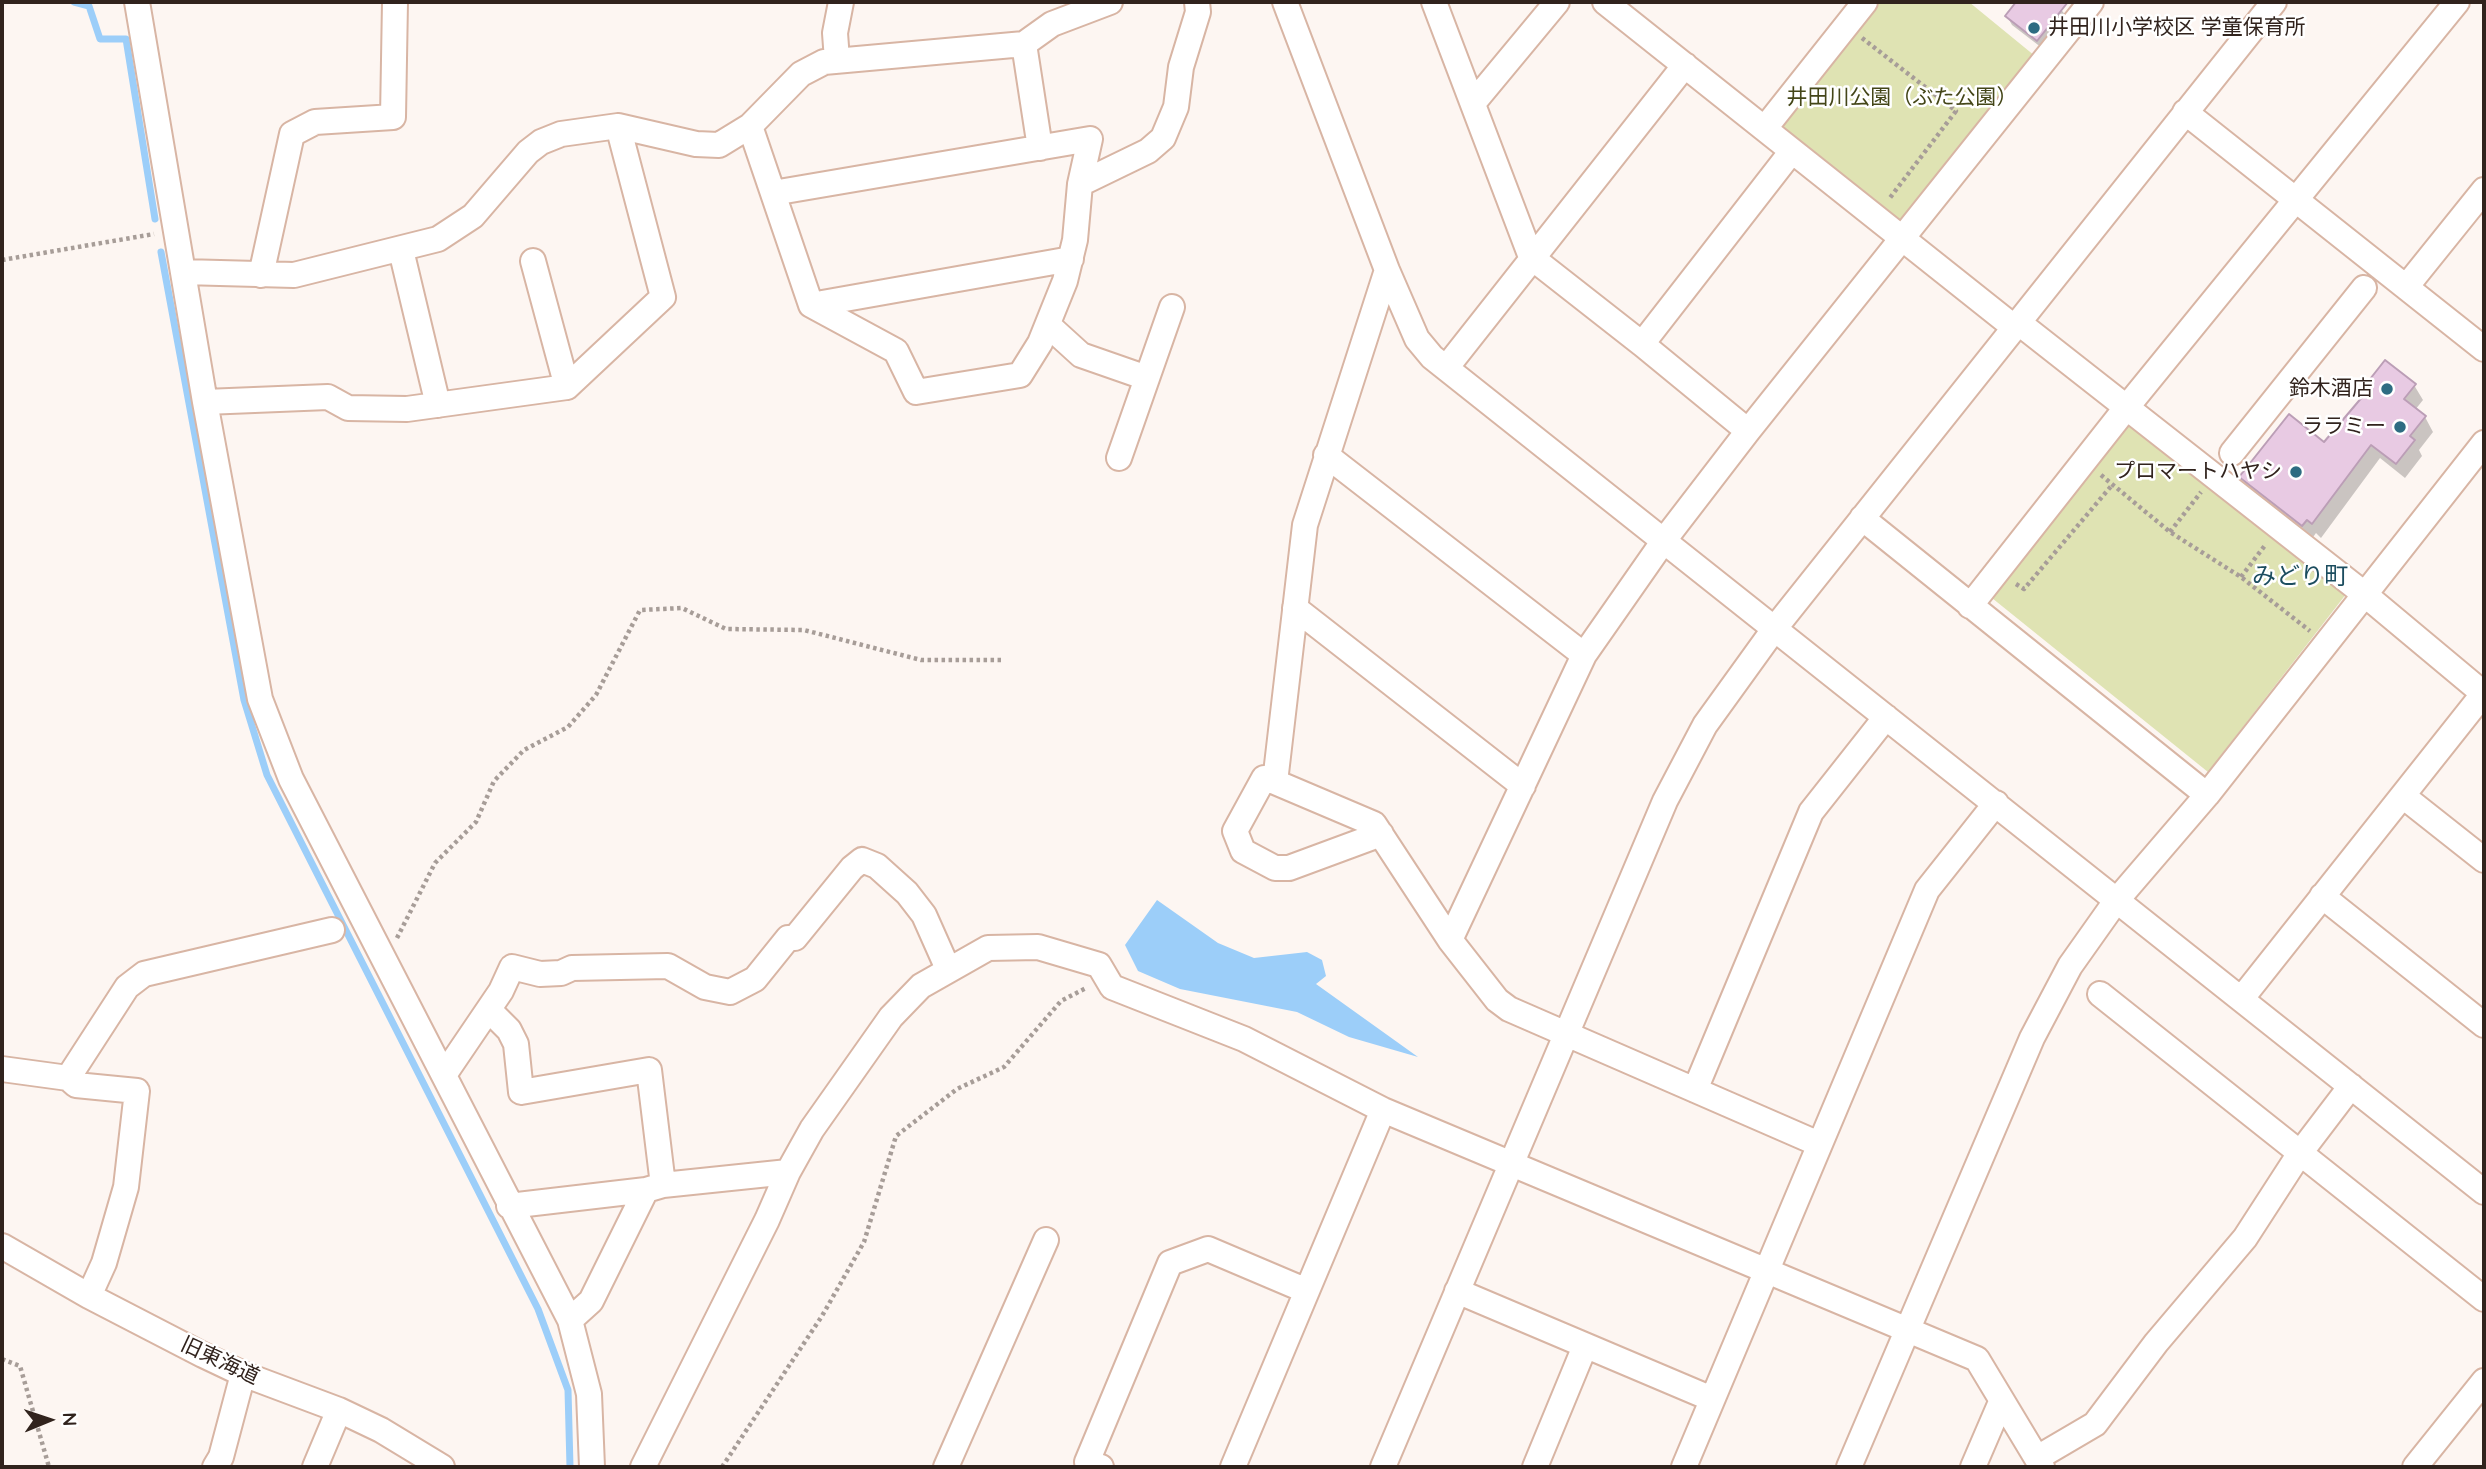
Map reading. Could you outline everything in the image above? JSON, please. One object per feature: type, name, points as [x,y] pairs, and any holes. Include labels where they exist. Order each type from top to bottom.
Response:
[{"type":"street","points":[[137,2],[205,402],[260,699],[291,779],[570,1320],[589,1394],[592,1467]]},
{"type":"street","points":[[261,275],[292,134],[315,122],[393,117],[395,2]]},
{"type":"street","points":[[837,60],[835,33],[841,2]]},
{"type":"street","points":[[183,272],[294,275],[401,250],[438,239],[473,216],[494,187],[541,142],[561,134],[618,127],[695,144],[719,145],[750,126],[801,74],[824,62],[1024,44],[1052,24],[1110,2]]},
{"type":"street","points":[[1080,184],[1148,151],[1163,138],[1176,107],[1181,67],[1198,12],[1197,2]]},
{"type":"street","points":[[1285,2],[1387,270],[1418,339],[1446,368],[1665,538],[2116,901],[2351,1086],[2481,1182]]},
{"type":"street","points":[[1434,2],[1531,257],[1748,431]]},
{"type":"street","points":[[1474,102],[1557,2]]},
{"type":"street","points":[[1605,2],[1903,239],[2214,475],[2484,693],[2242,998]]},
{"type":"street","points":[[1765,128],[1865,2]]},
{"type":"street","points":[[1451,940],[1584,655],[1665,538],[1748,431],[2091,2]]},
{"type":"street","points":[[1383,1467],[1665,801],[1693,746],[1775,628],[2274,2]]},
{"type":"street","points":[[1970,606],[2126,408],[2457,2]]},
{"type":"street","points":[[1024,44],[1040,148]]},
{"type":"street","points":[[1446,368],[1685,65]]},
{"type":"street","points":[[2185,112],[2484,349]]},
{"type":"street","points":[[750,126],[811,304],[896,351],[916,392],[1020,375],[1048,325],[1071,259],[1080,184],[1090,139],[773,193]]},
{"type":"street","points":[[205,402],[328,397],[348,408],[407,409],[567,387],[663,297],[618,127]]},
{"type":"street","points":[[1642,344],[1792,151]]},
{"type":"street","points":[[2406,287],[2484,190]]},
{"type":"street","points":[[401,250],[439,405]]},
{"type":"street","points":[[811,304],[1071,259]]},
{"type":"street","points":[[533,261],[567,387]]},
{"type":"street","points":[[1275,782],[1305,525],[1387,270]]},
{"type":"street","points":[[2232,453],[2364,288]]},
{"type":"street","points":[[1119,458],[1172,307]]},
{"type":"street","points":[[1048,325],[1081,355],[1147,378]]},
{"type":"street","points":[[1849,1467],[2032,1038],[2070,966],[2116,901],[2207,795],[2363,593],[2484,443]]},
{"type":"street","points":[[1326,455],[1584,655]]},
{"type":"street","points":[[1862,518],[2207,795]]},
{"type":"street","points":[[1295,608],[1523,786]]},
{"type":"street","points":[[1695,1090],[1811,811],[1886,717]]},
{"type":"street","points":[[1381,834],[1289,868],[1275,868],[1243,851],[1235,831],[1264,778],[1374,824],[1381,834],[1451,940],[1497,1000],[1566,1035],[1819,1144]]},
{"type":"street","points":[[2403,796],[2484,860]]},
{"type":"street","points":[[1684,1467],[1927,890],[1996,803]]},
{"type":"street","points":[[444,1075],[489,1010],[512,967],[540,974],[561,973],[572,968],[668,966],[718,992],[745,987],[789,938],[794,938],[852,868],[862,860],[877,866],[907,893],[924,915],[948,969]]},
{"type":"street","points":[[2322,897],[2484,1025]]},
{"type":"street","points":[[68,1078],[127,988],[144,974],[332,930]]},
{"type":"street","points":[[643,1467],[767,1220],[788,1172],[812,1129],[891,1017],[921,986],[988,948],[1038,947],[1099,965],[1112,987],[1244,1039],[1382,1110],[1977,1359],[2040,1462],[2095,1424],[2155,1343],[2245,1238],[2301,1153],[2351,1086]]},
{"type":"street","points":[[2100,994],[2484,1299]]},
{"type":"street","points":[[489,1010],[509,1030],[516,1044],[521,1092],[649,1070],[654,1187],[591,1301],[570,1320]]},
{"type":"street","points":[[2,1069],[68,1078],[76,1085],[137,1091],[126,1187],[104,1263],[89,1296]]},
{"type":"street","points":[[1233,1467],[1382,1110]]},
{"type":"street","points":[[509,1206],[788,1172]]},
{"type":"street","points":[[946,1467],[1046,1240]]},
{"type":"street","points":[[1101,1467],[1087,1462],[1170,1263],[1208,1249],[1307,1292]]},
{"type":"street","name":"旧東海道","points":[[5,1255],[243,1374],[339,1410],[381,1430],[442,1467]]},
{"type":"street","points":[[1457,1291],[1712,1399]]},
{"type":"street","points":[[1535,1467],[1585,1346]]},
{"type":"street","points":[[215,1467],[221,1457],[243,1374]]},
{"type":"street","points":[[2415,1467],[2484,1381]]},
{"type":"street","points":[[1973,1467],[2001,1402]]},
{"type":"street","points":[[315,1467],[339,1410]]},
{"type":"path","points":[[1846,25],[1956,111],[1882,208]]},
{"type":"path","points":[[2,260],[176,230]]},
{"type":"path","points":[[2084,461],[2170,532],[2241,577],[2308,629]]},
{"type":"path","points":[[2170,532],[2214,475]]},
{"type":"path","points":[[1997,572],[2024,589],[2113,484]]},
{"type":"path","points":[[2241,577],[2279,527]]},
{"type":"path","points":[[384,963],[435,863],[476,822],[494,781],[524,750],[568,727],[596,695],[640,610],[682,608],[726,629],[804,630],[921,660],[1001,660]]},
{"type":"path","points":[[722,1467],[815,1327],[864,1242],[896,1136],[957,1089],[1004,1067],[1061,1002],[1092,985],[1112,987]]},
{"type":"path","points":[[2,1359],[20,1366],[50,1467]]},
{"type":"green space","name":"井田川公園（ぶた公園）","points":[[1880,2],[1969,2],[2035,56],[1905,219],[1896,219],[1784,132],[1783,121]]},
{"type":"green space","points":[[2131,419],[2350,589],[2208,772],[1987,594]]},
{"type":"water","points":[[1157,900],[1218,943],[1254,958],[1307,952],[1322,960],[1326,976],[1316,984],[1418,1057],[1349,1037],[1297,1012],[1180,989],[1138,971],[1125,945]]},
{"type":"building","name":"井田川小学校区 学童保育所","points":[[2016,2],[2068,2],[2037,41],[2005,16]]},
{"type":"building","points":[[2385,360],[2416,384],[2404,399],[2426,416],[2410,436],[2415,440],[2396,464],[2371,445],[2312,524],[2307,520],[2302,526],[2239,477],[2289,414],[2324,442],[2363,396],[2359,393]]},
{"type":"waterway","points":[[74,2],[89,6],[100,39],[126,39],[155,219]]},
{"type":"waterway","points":[[161,252],[244,700],[267,775],[538,1309],[568,1390],[570,1467]]},
{"type":"place","name":"井田川小学校区 学童保育所","points":[[2034,28]]},
{"type":"place","name":"鈴木酒店","points":[[2387,389]]},
{"type":"place","name":"ララミー","points":[[2400,427]]},
{"type":"place","name":"プロマートハヤシ","points":[[2296,472]]},
{"type":"district","name":"みどり町","points":[[2300,577]]}]
